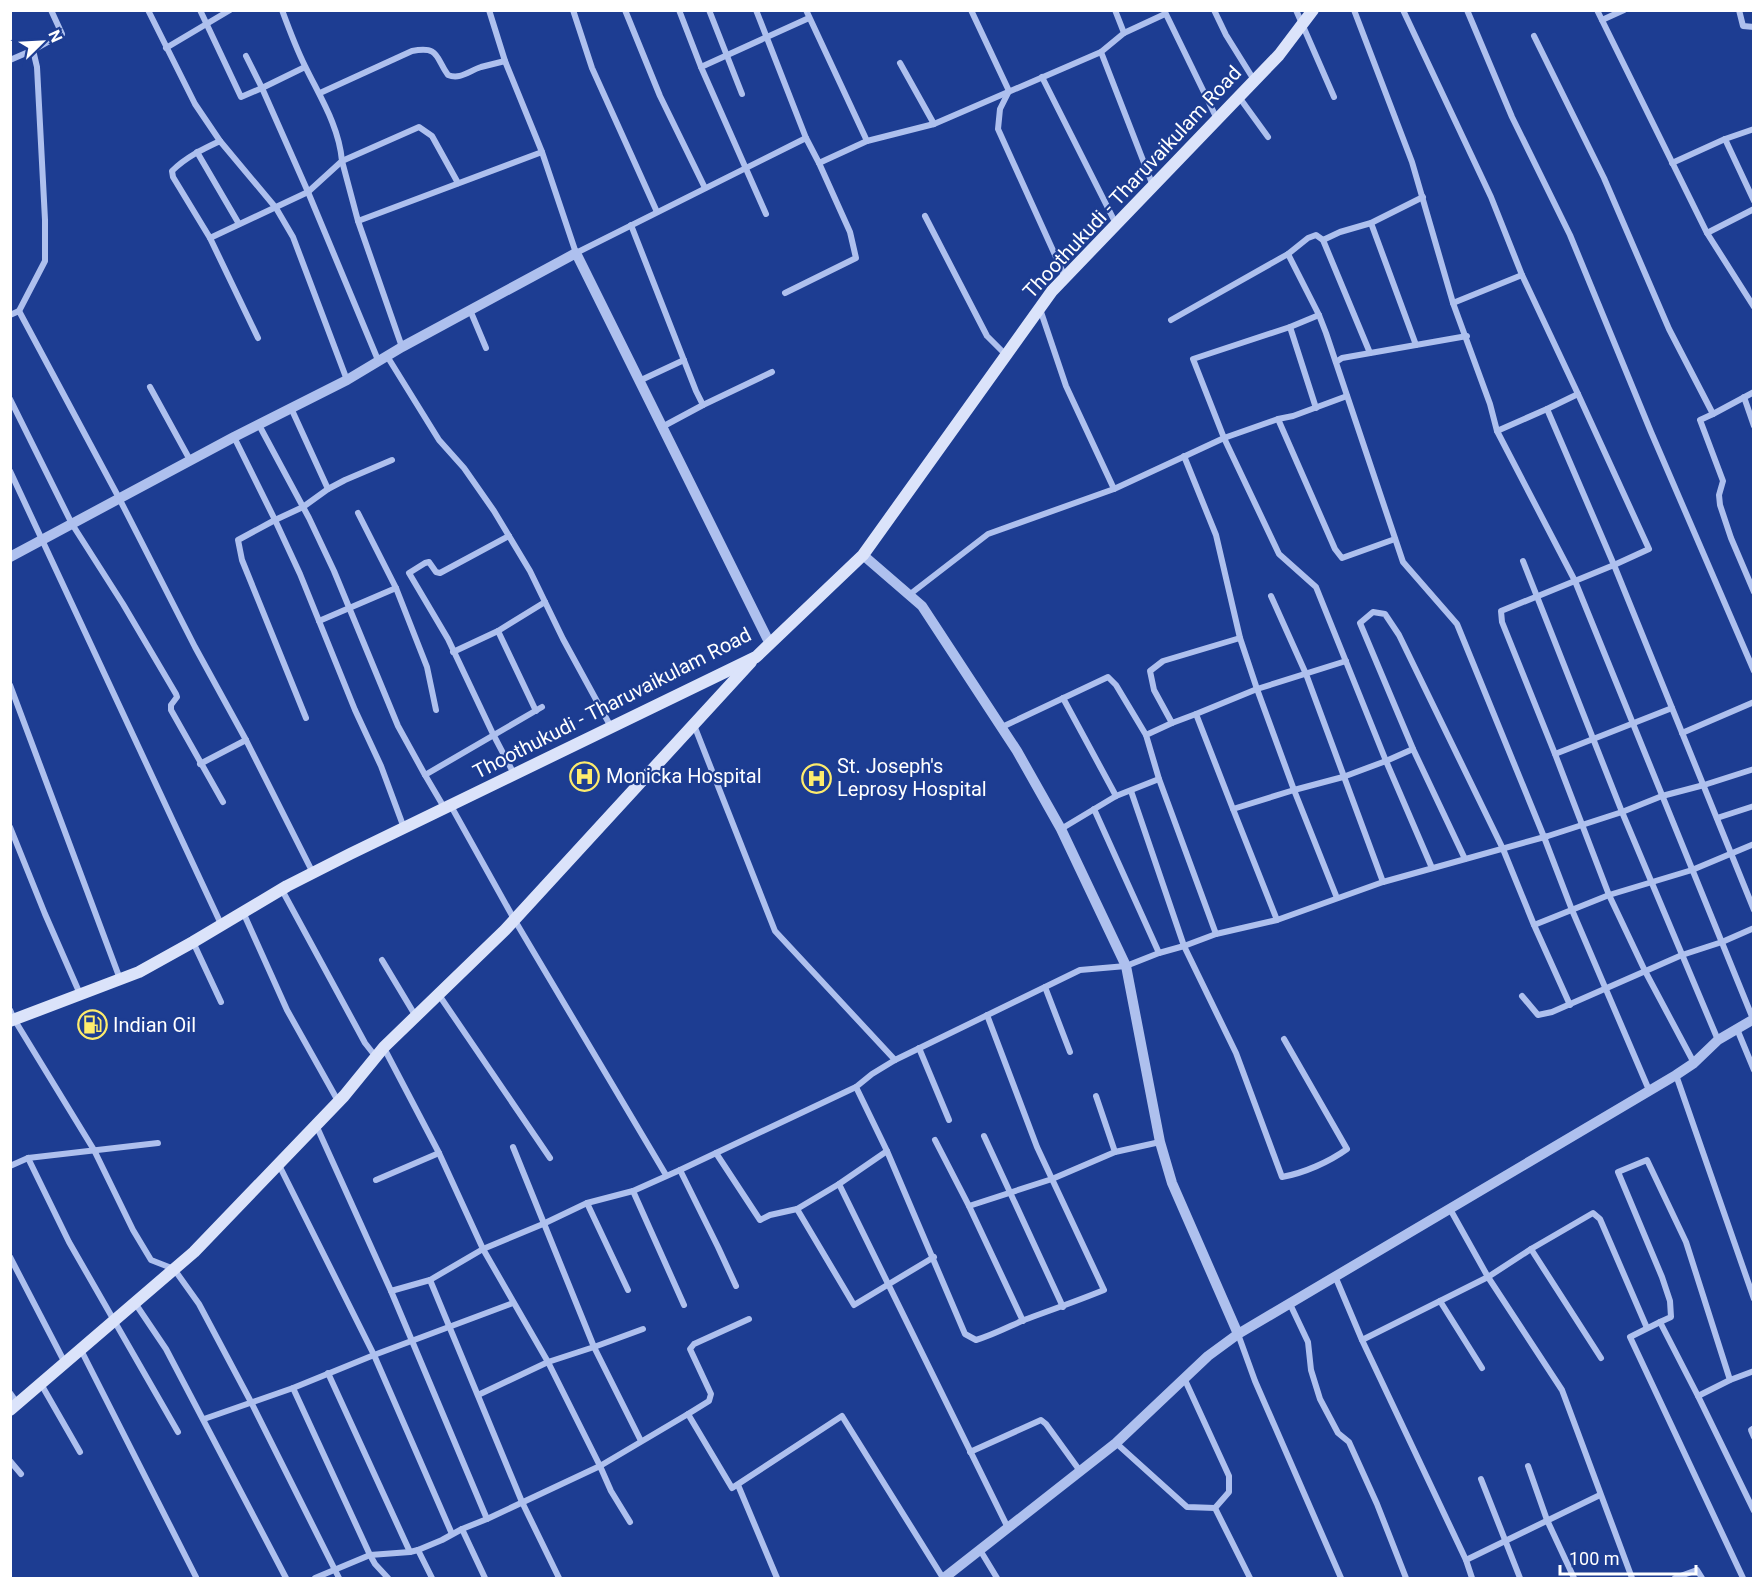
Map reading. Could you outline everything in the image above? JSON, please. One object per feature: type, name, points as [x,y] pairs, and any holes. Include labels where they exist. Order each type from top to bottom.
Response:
[{"type":"main road","name":"Thoothukudi - Tharuvaikulam Road","points":[[12,1017],[139,972],[313,873],[756,657],[863,555],[1040,307],[1065,277],[1279,55],[1313,10]]},
{"type":"main road","points":[[14,1407],[194,1252],[339,1102],[380,1052],[514,919],[756,657]]},
{"type":"street","points":[[10,60],[62,34],[51,10]]},
{"type":"street","points":[[148,10],[195,104],[220,141],[276,208],[293,237],[346,380]]},
{"type":"street","points":[[200,10],[241,97],[305,66]]},
{"type":"street","points":[[166,48],[230,10]]},
{"type":"street","points":[[282,10],[305,66],[320,93],[340,144],[342,161],[358,221],[402,347]]},
{"type":"street","points":[[489,10],[505,61],[542,152],[576,253],[770,645]]},
{"type":"street","points":[[573,10],[592,68],[657,212]]},
{"type":"street","points":[[625,10],[660,96],[705,188]]},
{"type":"street","points":[[679,10],[701,67],[766,214]]},
{"type":"street","points":[[709,10],[742,94]]},
{"type":"street","points":[[756,10],[806,138],[850,231],[856,258],[785,293]]},
{"type":"street","points":[[806,10],[867,141]]},
{"type":"street","points":[[971,10],[1010,91]]},
{"type":"street","points":[[1114,10],[1124,33]]},
{"type":"street","points":[[1214,10],[1226,35],[1254,81]]},
{"type":"street","points":[[1296,10],[1334,97]]},
{"type":"street","points":[[688,1414],[732,1488],[842,1416],[943,1578],[1116,1443],[1208,1356],[1239,1334],[1677,1075],[1719,1040],[1753,1019],[1575,581],[1497,431],[1467,336],[1453,303],[1412,162],[1353,10]]},
{"type":"street","points":[[1403,10],[1491,197],[1522,275],[1649,549],[1502,611],[1502,622],[1609,894],[1645,971],[1694,1063]]},
{"type":"street","points":[[1467,10],[1512,117],[1570,235],[1651,432],[1754,671]]},
{"type":"street","points":[[1597,10],[1707,233],[1754,306]]},
{"type":"street","points":[[1602,21],[1624,10]]},
{"type":"street","points":[[1739,10],[1743,26],[1754,27]]},
{"type":"street","points":[[819,163],[867,141],[934,124],[1101,52],[1124,33],[1165,12],[1217,119]]},
{"type":"street","points":[[701,67],[809,18]]},
{"type":"street","points":[[1534,36],[1604,178],[1670,329],[1713,414]]},
{"type":"street","points":[[320,93],[412,51],[426,49],[433,51],[448,75],[452,77],[459,77],[479,68],[505,61]]},
{"type":"street","points":[[10,315],[19,311],[45,261],[37,67],[33,50]]},
{"type":"street","points":[[1101,52],[1153,186]]},
{"type":"street","points":[[246,56],[382,358],[439,440],[464,468],[495,511],[530,571],[611,727]]},
{"type":"street","points":[[900,63],[934,124]]},
{"type":"street","points":[[1042,77],[1116,224]]},
{"type":"street","points":[[1010,91],[1000,109],[998,129],[1065,277]]},
{"type":"street","points":[[1239,96],[1268,136]]},
{"type":"street","points":[[210,238],[308,192],[342,161],[419,127],[432,136],[458,183]]},
{"type":"street","points":[[1672,163],[1725,138],[1754,129]]},
{"type":"street","points":[[10,557],[190,460],[346,380],[470,309],[576,253],[806,138]]},
{"type":"street","points":[[1725,138],[1754,201]]},
{"type":"street","points":[[220,141],[180,163],[172,171],[173,177],[210,238],[258,338]]},
{"type":"street","points":[[197,152],[239,224]]},
{"type":"street","points":[[358,221],[542,152]]},
{"type":"street","points":[[1323,240],[1340,232],[1371,223],[1423,197]]},
{"type":"street","points":[[1707,233],[1754,209]]},
{"type":"street","points":[[926,216],[987,336],[1005,354]]},
{"type":"street","points":[[1371,223],[1416,345]]},
{"type":"street","points":[[631,225],[703,405]]},
{"type":"street","points":[[1171,320],[1288,254],[1308,238],[1316,235],[1323,240],[1371,353]]},
{"type":"street","points":[[1288,254],[1319,315],[1403,562],[1457,624],[1572,910],[1649,1090]]},
{"type":"street","points":[[1453,303],[1522,275]]},
{"type":"street","points":[[1040,307],[1066,386],[1114,489]]},
{"type":"street","points":[[470,309],[486,348]]},
{"type":"street","points":[[19,311],[246,740],[313,873]]},
{"type":"street","points":[[1319,315],[1193,359],[1224,438],[1279,554],[1316,587],[1432,868]]},
{"type":"street","points":[[1290,327],[1316,408]]},
{"type":"street","points":[[1336,362],[1342,358],[1467,336]]},
{"type":"street","points":[[639,381],[684,360]]},
{"type":"street","points":[[662,427],[772,372]]},
{"type":"street","points":[[150,387],[190,460]]},
{"type":"street","points":[[1754,392],[1700,420],[1723,481],[1719,495],[1720,506],[1754,592]]},
{"type":"street","points":[[1497,431],[1578,394]]},
{"type":"street","points":[[909,595],[988,534],[1114,489],[1224,438],[1347,396]]},
{"type":"street","points":[[1744,397],[1754,426]]},
{"type":"street","points":[[10,399],[72,524],[176,694],[177,697],[171,705],[171,710],[223,802]]},
{"type":"street","points":[[291,407],[328,489]]},
{"type":"street","points":[[1546,409],[1614,565],[1754,910]]},
{"type":"street","points":[[1278,419],[1335,549],[1342,558],[1395,539]]},
{"type":"street","points":[[259,425],[303,507],[350,608],[398,726],[425,775],[448,807],[666,1175]]},
{"type":"street","points":[[234,437],[275,520],[381,766],[405,828]]},
{"type":"street","points":[[1184,456],[1216,535],[1240,638],[1257,689],[1337,898]]},
{"type":"street","points":[[306,718],[242,560],[238,540],[303,507],[345,480],[392,460]]},
{"type":"street","points":[[10,471],[221,924]]},
{"type":"street","points":[[358,513],[396,588],[427,667],[436,710]]},
{"type":"street","points":[[509,536],[440,573],[436,572],[429,562],[409,573],[436,616],[515,774]]},
{"type":"street","points":[[863,555],[922,606],[1002,727],[1061,829],[1126,966],[1160,1142],[1172,1183],[1239,1334],[1255,1381],[1341,1578]]},
{"type":"street","points":[[1523,561],[1592,739],[1719,1040]]},
{"type":"street","points":[[319,621],[396,588]]},
{"type":"street","points":[[1271,596],[1306,674],[1383,882]]},
{"type":"street","points":[[453,652],[498,631],[545,602]]},
{"type":"street","points":[[1465,859],[1413,749],[1360,623],[1373,612],[1385,614],[1398,635],[1503,849],[1570,1005]]},
{"type":"street","points":[[425,775],[539,709],[498,631]]},
{"type":"street","points":[[1172,723],[1154,690],[1150,671],[1163,661],[1240,638]]},
{"type":"street","points":[[1146,735],[1257,689],[1346,661]]},
{"type":"street","points":[[1002,727],[1108,677],[1146,735],[1159,779],[1216,934]]},
{"type":"street","points":[[10,685],[120,979]]},
{"type":"street","points":[[1063,698],[1116,796]]},
{"type":"street","points":[[1682,733],[1754,702]]},
{"type":"street","points":[[1555,754],[1672,708]]},
{"type":"street","points":[[1196,714],[1277,920]]},
{"type":"street","points":[[694,724],[775,931],[895,1060]]},
{"type":"street","points":[[200,764],[246,740]]},
{"type":"street","points":[[1233,809],[1343,777],[1413,749]]},
{"type":"street","points":[[391,1291],[430,1280],[483,1248],[543,1224],[587,1203],[633,1191],[680,1170],[856,1087],[895,1060],[1080,970],[1126,966],[1159,952],[1184,946],[1216,934],[1277,920],[1383,882],[1544,837],[1622,812],[1662,795],[1754,769]]},
{"type":"street","points":[[1061,829],[1116,796],[1159,779]]},
{"type":"street","points":[[1131,791],[1184,946],[1236,1053],[1282,1177],[1293,1175],[1336,1157],[1347,1149],[1284,1039]]},
{"type":"street","points":[[1717,818],[1754,806]]},
{"type":"street","points":[[1094,809],[1159,952]]},
{"type":"street","points":[[10,827],[45,914],[81,994]]},
{"type":"street","points":[[1534,925],[1609,894],[1692,870],[1754,844]]},
{"type":"street","points":[[282,889],[365,1043],[380,1052],[439,1153],[483,1248],[548,1362],[611,1491],[630,1522]]},
{"type":"street","points":[[243,911],[287,1010],[339,1102]]},
{"type":"street","points":[[1522,996],[1538,1015],[1552,1012],[1682,955],[1722,942],[1754,928]]},
{"type":"street","points":[[193,942],[221,1002]]},
{"type":"street","points":[[382,960],[416,1015]]},
{"type":"street","points":[[1045,987],[1070,1052]]},
{"type":"street","points":[[439,995],[550,1158]]},
{"type":"street","points":[[856,1087],[934,1257],[965,1334],[976,1340],[993,1335],[1104,1290],[1037,1147],[987,1015]]},
{"type":"street","points":[[12,1017],[94,1150],[133,1230],[151,1260],[174,1269],[199,1304],[339,1578]]},
{"type":"street","points":[[1737,1029],[1754,1070]]},
{"type":"street","points":[[919,1048],[949,1120]]},
{"type":"street","points":[[1677,1075],[1754,1299]]},
{"type":"street","points":[[1096,1096],[1114,1152]]},
{"type":"street","points":[[316,1125],[413,1341],[487,1519]]},
{"type":"street","points":[[984,1136],[1063,1307]]},
{"type":"street","points":[[935,1140],[1023,1321]]},
{"type":"street","points":[[969,1206],[1052,1179],[1114,1152],[1160,1142]]},
{"type":"street","points":[[10,1166],[28,1158],[158,1143]]},
{"type":"street","points":[[513,1147],[594,1347],[641,1441]]},
{"type":"street","points":[[716,1153],[760,1220],[770,1215],[797,1209],[887,1151]]},
{"type":"street","points":[[376,1180],[439,1153]]},
{"type":"street","points":[[28,1158],[69,1242],[178,1432]]},
{"type":"street","points":[[1730,1380],[1686,1242],[1647,1160],[1618,1172],[1670,1301],[1671,1317],[1630,1336],[1743,1578]]},
{"type":"street","points":[[278,1164],[374,1355],[452,1534]]},
{"type":"street","points":[[680,1170],[736,1286]]},
{"type":"street","points":[[839,1184],[1008,1528]]},
{"type":"street","points":[[633,1191],[684,1305]]},
{"type":"street","points":[[587,1203],[628,1290]]},
{"type":"street","points":[[797,1209],[854,1305],[934,1257]]},
{"type":"street","points":[[1450,1209],[1488,1277],[1562,1390],[1632,1578]]},
{"type":"street","points":[[1362,1340],[1488,1277],[1593,1213],[1600,1219],[1647,1328]]},
{"type":"street","points":[[1531,1249],[1601,1358]]},
{"type":"street","points":[[10,1257],[65,1363]]},
{"type":"street","points":[[1335,1276],[1362,1340],[1466,1560],[1472,1578]]},
{"type":"street","points":[[430,1280],[522,1502],[559,1578]]},
{"type":"street","points":[[1440,1301],[1482,1368]]},
{"type":"street","points":[[135,1303],[166,1349],[285,1578]]},
{"type":"street","points":[[204,1419],[293,1388],[374,1355],[513,1304]]},
{"type":"street","points":[[1290,1304],[1308,1342],[1311,1370],[1320,1399],[1338,1433],[1349,1442],[1377,1504],[1406,1578]]},
{"type":"street","points":[[315,1578],[370,1556],[410,1552],[442,1540],[600,1466],[688,1414],[709,1401],[711,1394],[690,1349],[694,1344],[749,1319]]},
{"type":"street","points":[[1660,1322],[1754,1511]]},
{"type":"street","points":[[478,1395],[548,1362],[643,1329]]},
{"type":"street","points":[[81,1350],[196,1577]]},
{"type":"street","points":[[1698,1396],[1754,1371]]},
{"type":"street","points":[[328,1373],[410,1552]]},
{"type":"street","points":[[1185,1380],[1229,1476],[1229,1492],[1215,1508]]},
{"type":"street","points":[[41,1384],[80,1452]]},
{"type":"street","points":[[293,1388],[370,1556],[388,1578]]},
{"type":"street","points":[[10,1393],[14,1407]]},
{"type":"street","points":[[970,1452],[1041,1420],[1080,1471]]},
{"type":"street","points":[[1754,1428],[1751,1431],[1754,1437]]},
{"type":"street","points":[[1116,1443],[1187,1507],[1215,1508]]},
{"type":"street","points":[[10,1461],[21,1474]]},
{"type":"street","points":[[1528,1466],[1547,1520],[1574,1578]]},
{"type":"street","points":[[1481,1479],[1520,1578]]},
{"type":"street","points":[[738,1485],[777,1578]]},
{"type":"street","points":[[1466,1560],[1600,1495]]},
{"type":"street","points":[[1215,1508],[1250,1578]]},
{"type":"street","points":[[462,1529],[485,1578]]},
{"type":"street","points":[[418,1550],[432,1578]]},
{"type":"street","points":[[980,1550],[997,1578]]},
{"type":"street","points":[[1675,1578],[1697,1570],[1702,1578]]},
{"type":"place","name":"Monicka Hospital","points":[[585,776]]},
{"type":"place","name":"St. Joseph's Leprosy Hospital","points":[[816,778]]},
{"type":"place","name":"Indian Oil","points":[[92,1025]]}]
